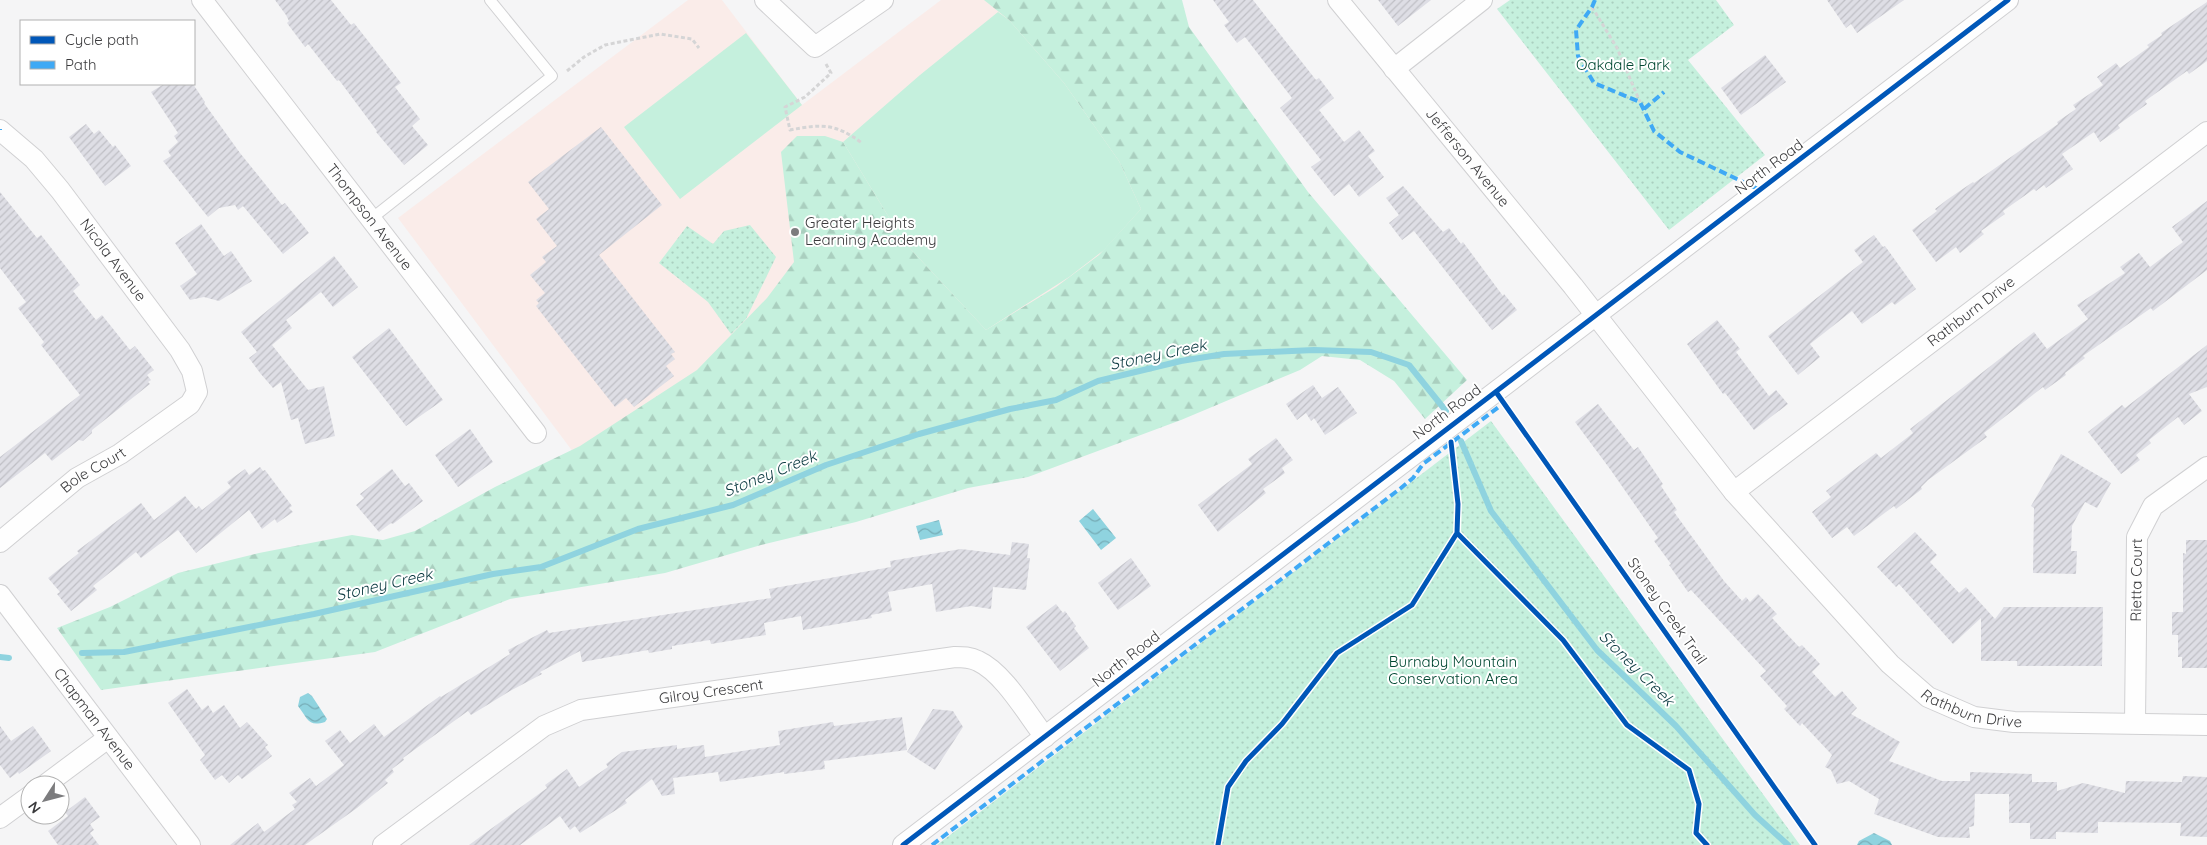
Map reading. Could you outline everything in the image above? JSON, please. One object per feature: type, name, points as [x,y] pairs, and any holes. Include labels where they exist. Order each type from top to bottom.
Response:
[{"type":"street","name":"Thompson Avenue","points":[[202,0],[536,433]]},
{"type":"street","points":[[766,0],[815,47],[883,0]]},
{"type":"street","name":"Jefferson Avenue","points":[[1338,0],[1595,316]]},
{"type":"street","points":[[1394,69],[1482,0]]},
{"type":"street","name":"North Road","points":[[903,845],[1396,466],[2008,0]]},
{"type":"street","name":"Nicola Avenue","points":[[0,130],[34,160],[60,190],[180,350],[192,371],[197,392],[190,404]]},
{"type":"street","name":"Rathburn Drive","points":[[1734,492],[2207,132]]},
{"type":"street","name":"Rathburn Drive","points":[[1595,316],[1734,492],[1890,664],[1928,697],[1974,717],[2014,722],[2135,722],[2207,725]]},
{"type":"street","name":"Bole Court","points":[[0,542],[77,478],[120,454],[190,404]]},
{"type":"street","name":"Rietta Court","points":[[2135,722],[2137,537],[2153,506],[2207,467]]},
{"type":"street","name":"Chapman Avenue","points":[[0,595],[190,845]]},
{"type":"street","name":"Gilroy Crescent","points":[[383,845],[544,726],[581,710],[955,657],[968,657],[979,661],[998,675],[1044,737]]},
{"type":"street","points":[[58,775],[108,738]]},
{"type":"street","points":[[0,818],[20,803]]},
{"type":"lane","points":[[371,219],[552,76],[490,0]]},
{"type":"path","points":[[1592,7],[1617,48],[1640,102]]},
{"type":"path","points":[[552,76],[569,70],[584,57],[605,45],[632,39],[660,34],[675,35],[692,39],[699,48]]},
{"type":"path","points":[[815,47],[831,73],[805,97],[785,107],[790,130],[817,124],[840,129],[862,143]]},
{"type":"shaded area","name":"Greater Heights Learning Academy","points":[[688,0],[722,0],[802,105],[941,0],[1047,0],[1207,214],[983,382],[585,468],[398,218]]},
{"type":"green space","points":[[984,0],[1182,0],[1189,27],[1308,192],[1467,380],[1425,419],[1394,381],[1360,360],[1322,356],[1300,370],[1181,420],[1028,477],[968,488],[856,522],[761,545],[665,573],[510,599],[375,652],[101,690],[57,628],[110,607],[178,573],[259,553],[352,535],[383,540],[415,531],[495,487],[580,446],[697,370],[767,298],[794,262],[781,152],[797,136],[825,136],[843,142],[904,242],[986,330],[1056,287],[1099,255],[1141,209],[1119,161],[1064,83],[1009,20]]},
{"type":"green space","name":"Oakdale Park","points":[[1510,0],[1716,0],[1734,25],[1688,60],[1765,155],[1669,230],[1497,9]]},
{"type":"green space","points":[[998,12],[1009,20],[1064,83],[1119,161],[1141,209],[1104,250],[1069,277],[986,330],[904,242],[843,142],[920,75]]},
{"type":"green space","points":[[746,33],[802,105],[680,199],[624,127]]},
{"type":"green space","points":[[750,225],[776,257],[746,319],[731,334],[708,302],[659,263],[687,226],[713,244],[724,231]]},
{"type":"green space","name":"Burnaby Mountain Conservation Area","points":[[1491,421],[1800,845],[937,845]]},
{"type":"water","points":[[1093,509],[1116,538],[1101,550],[1079,521]]},
{"type":"water","points":[[939,520],[943,535],[920,540],[916,526]]},
{"type":"water","points":[[308,693],[327,719],[325,722],[312,723],[298,706],[300,697]]},
{"type":"water","points":[[1874,833],[1890,841],[1892,845],[1857,845],[1859,841]]},
{"type":"building","points":[[275,0],[331,0],[351,25],[354,23],[401,83],[395,87],[420,119],[412,126],[428,145],[404,165],[376,132],[339,80],[337,81],[308,44],[305,47],[287,23],[289,21],[286,15]]},
{"type":"building","points":[[1213,0],[1253,0],[1316,80],[1319,78],[1334,98],[1319,110],[1344,142],[1359,130],[1375,151],[1368,156],[1384,177],[1359,197],[1349,184],[1334,196],[1311,167],[1321,160],[1280,108],[1292,98],[1245,37],[1237,43],[1224,25],[1229,22]]},
{"type":"building","points":[[1378,0],[1431,0],[1398,26]]},
{"type":"building","points":[[1827,0],[1904,0],[1857,33],[1851,24],[1846,28]]},
{"type":"building","points":[[2207,2],[2207,61],[2189,74],[2187,71],[2145,101],[2147,104],[2118,125],[2120,128],[2100,142],[2094,132],[2062,154],[2073,169],[2046,188],[2044,185],[2036,191],[2034,189],[2003,211],[2005,214],[1981,231],[1984,234],[1960,253],[1956,247],[1936,262],[1912,230],[1937,211],[1935,209],[1948,199],[2058,124],[2057,122],[2076,109],[2073,105],[2103,85],[2097,77],[2116,63],[2120,68],[2149,47],[2147,45],[2162,35],[2161,33]]},
{"type":"building","points":[[1765,55],[1786,82],[1741,115],[1721,88]]},
{"type":"building","points":[[162,85],[194,85],[204,103],[240,153],[282,205],[285,203],[309,233],[283,254],[243,206],[238,210],[235,205],[219,208],[208,217],[163,161],[171,156],[168,151],[178,142],[174,136],[178,133],[151,92]]},
{"type":"building","points":[[86,124],[94,134],[99,130],[113,147],[115,145],[131,166],[105,186],[69,137]]},
{"type":"building","points":[[601,127],[662,205],[599,255],[675,352],[671,354],[675,359],[666,366],[674,376],[634,407],[626,398],[615,407],[536,306],[539,303],[536,300],[545,293],[530,275],[546,262],[542,257],[557,246],[536,219],[549,209],[528,182]]},
{"type":"building","points":[[1403,186],[1443,232],[1449,228],[1461,244],[1463,242],[1503,296],[1504,294],[1517,310],[1492,330],[1414,231],[1402,240],[1389,223],[1399,215],[1386,198]]},
{"type":"building","points":[[0,192],[37,238],[41,235],[80,285],[73,291],[96,320],[102,315],[130,350],[135,346],[154,370],[147,375],[151,380],[148,382],[150,384],[92,430],[92,433],[83,441],[79,440],[52,461],[45,453],[0,488],[0,457],[80,395],[41,345],[44,342],[18,308],[26,302],[0,268]]},
{"type":"building","points":[[2207,201],[2207,270],[2153,311],[2151,308],[2083,356],[2085,358],[2065,373],[2066,375],[2045,390],[2043,387],[1984,433],[1987,437],[1928,480],[1921,487],[1922,489],[1896,509],[1894,506],[1854,536],[1847,527],[1832,538],[1812,512],[1831,497],[1826,491],[1876,453],[1881,458],[1913,433],[1910,429],[2034,332],[2047,349],[2088,319],[2077,305],[2125,273],[2120,267],[2139,253],[2150,267],[2183,242],[2172,227]]},
{"type":"building","points":[[201,224],[224,256],[231,251],[252,281],[219,301],[204,297],[190,300],[180,286],[197,274],[175,243]]},
{"type":"building","points":[[1874,235],[1883,247],[1885,246],[1916,289],[1895,305],[1892,302],[1862,324],[1852,311],[1810,344],[1820,357],[1798,375],[1768,336],[1863,262],[1854,250]]},
{"type":"building","points":[[334,256],[358,287],[333,307],[321,292],[286,320],[292,328],[272,345],[308,390],[324,386],[335,436],[305,444],[298,418],[291,420],[281,382],[273,388],[260,373],[249,358],[257,352],[241,332]]},
{"type":"building","points":[[1717,320],[1740,349],[1736,352],[1769,396],[1776,390],[1788,404],[1754,430],[1725,393],[1723,394],[1687,344]]},
{"type":"building","points":[[389,328],[443,400],[406,426],[352,357]]},
{"type":"building","points":[[2207,345],[2207,387],[2189,394],[2202,411],[2184,425],[2178,417],[2149,440],[2151,443],[2136,455],[2140,460],[2121,474],[2088,432],[2122,405],[2125,408]]},
{"type":"building","points":[[1313,385],[1322,398],[1338,387],[1357,413],[1325,435],[1314,418],[1311,421],[1306,413],[1297,420],[1286,404]]},
{"type":"building","points":[[1598,404],[1634,450],[1638,447],[1663,484],[1661,486],[1677,510],[1674,512],[1724,581],[1742,601],[1746,597],[1750,602],[1758,594],[1777,614],[1772,618],[1799,647],[1802,645],[1820,664],[1812,672],[1835,697],[1842,691],[1857,708],[1851,714],[1900,742],[1889,761],[1942,781],[1970,781],[1970,772],[2032,774],[2032,782],[2057,782],[2057,791],[2083,783],[2125,793],[2126,781],[2182,782],[2183,776],[2207,777],[2207,837],[2180,836],[2181,823],[2098,822],[2098,833],[2056,832],[2056,839],[2030,839],[2030,823],[2009,823],[2009,794],[1975,794],[1974,826],[1969,827],[1970,838],[1938,837],[1874,814],[1879,799],[1849,781],[1837,784],[1831,770],[1825,767],[1832,755],[1802,723],[1800,726],[1784,709],[1787,706],[1760,676],[1766,671],[1691,590],[1688,592],[1669,565],[1671,564],[1654,541],[1658,538],[1575,422]]},
{"type":"building","points":[[470,429],[493,462],[458,487],[435,455]]},
{"type":"building","points":[[1276,438],[1293,460],[1282,468],[1285,473],[1263,489],[1266,493],[1218,532],[1198,505],[1252,464],[1248,459]]},
{"type":"building","points":[[2061,454],[2111,483],[2097,508],[2085,502],[2072,526],[2071,551],[2077,551],[2076,574],[2033,573],[2034,508],[2031,506]]},
{"type":"building","points":[[260,467],[263,471],[265,470],[292,506],[289,508],[293,512],[277,523],[275,519],[262,529],[249,510],[196,553],[178,530],[141,558],[136,552],[93,586],[97,590],[71,611],[57,594],[60,592],[48,578],[79,553],[77,551],[141,503],[154,520],[185,496],[196,509],[199,506],[202,510],[231,487],[227,482],[245,469],[249,475]]},
{"type":"building","points":[[392,469],[405,486],[409,483],[423,501],[393,524],[391,523],[379,532],[356,505],[364,498],[360,494]]},
{"type":"building","points":[[1915,532],[1937,555],[1930,562],[1959,593],[1966,587],[1995,619],[2004,607],[2103,607],[2102,666],[2017,666],[2017,661],[1981,661],[1981,618],[1953,644],[1899,584],[1896,587],[1877,567]]},
{"type":"building","points":[[2186,540],[2207,540],[2207,668],[2182,668],[2182,657],[2178,657],[2178,635],[2172,635],[2172,612],[2183,612],[2183,553],[2186,554]]},
{"type":"building","points":[[1012,542],[1029,544],[1027,558],[1030,558],[1026,590],[993,587],[991,609],[971,606],[936,612],[932,584],[888,592],[892,611],[871,615],[872,618],[803,630],[801,616],[764,623],[766,635],[711,644],[710,640],[672,646],[672,649],[649,653],[648,650],[582,662],[580,651],[540,672],[542,674],[471,715],[468,711],[403,758],[404,760],[392,769],[394,772],[385,780],[388,783],[305,845],[230,845],[258,823],[264,832],[295,809],[292,805],[297,802],[289,793],[310,778],[316,786],[344,765],[325,741],[340,730],[350,743],[374,724],[384,737],[440,696],[510,654],[508,650],[547,630],[549,633],[771,598],[769,589],[891,567],[890,561],[961,549],[1010,555]]},
{"type":"building","points":[[1131,558],[1151,586],[1118,610],[1098,583]]},
{"type":"building","points":[[1056,604],[1063,613],[1065,611],[1076,626],[1074,628],[1089,648],[1060,671],[1026,627]]},
{"type":"building","points":[[187,689],[202,710],[208,705],[213,713],[224,705],[240,728],[247,722],[268,745],[265,747],[272,756],[242,779],[238,775],[229,783],[222,775],[215,780],[200,760],[205,755],[168,703]]},
{"type":"building","points":[[933,709],[953,711],[963,727],[935,770],[907,752]]},
{"type":"building","points":[[902,717],[907,750],[824,761],[825,769],[784,774],[784,772],[720,782],[718,772],[673,778],[675,794],[662,796],[652,779],[625,800],[627,803],[580,833],[575,826],[570,830],[560,816],[520,845],[469,845],[547,788],[545,785],[567,769],[579,787],[608,767],[606,764],[622,752],[677,745],[677,749],[704,745],[705,757],[780,745],[778,731],[833,722],[834,726]]},
{"type":"building","points":[[0,726],[11,741],[33,726],[51,751],[19,774],[18,772],[10,778],[0,765]]},
{"type":"building","points":[[85,797],[100,817],[90,824],[94,830],[90,833],[99,845],[58,845],[48,831],[56,825],[70,825],[70,808]]},
{"type":"waterway","name":"Stoney Creek","points":[[82,653],[124,652],[314,614],[493,574],[541,567],[638,529],[733,505],[826,465],[919,434],[1010,409],[1056,400],[1098,381],[1181,361],[1224,354],[1314,350],[1371,352],[1409,365],[1446,411]]},
{"type":"waterway","name":"Stoney Creek","points":[[1461,441],[1491,511],[1597,650],[1676,726],[1755,815],[1788,845]]},
{"type":"waterway","name":"Stoney Creek","points":[[0,657],[9,658]]},
{"type":"marked path","points":[[1595,0],[1576,30],[1578,56],[1594,83],[1640,102],[1654,131],[1680,152],[1760,190]]},
{"type":"marked path","points":[[1644,109],[1664,92]]},
{"type":"marked path","points":[[932,845],[1401,488],[1413,478],[1423,464],[1504,403]]},
{"type":"cycle path","points":[[903,845],[2008,0]]},
{"type":"cycle path","name":"Stoney Creek Trail","points":[[1496,392],[1815,845]]},
{"type":"cycle path","points":[[1218,845],[1228,787],[1246,761],[1282,724],[1337,653],[1412,605],[1457,533],[1458,504],[1451,442]]},
{"type":"cycle path","points":[[1457,533],[1563,640],[1627,725],[1689,770],[1699,804],[1696,833],[1707,845]]},
{"type":"place","name":"Greater Heights Learning Academy","points":[[795,232]]}]
